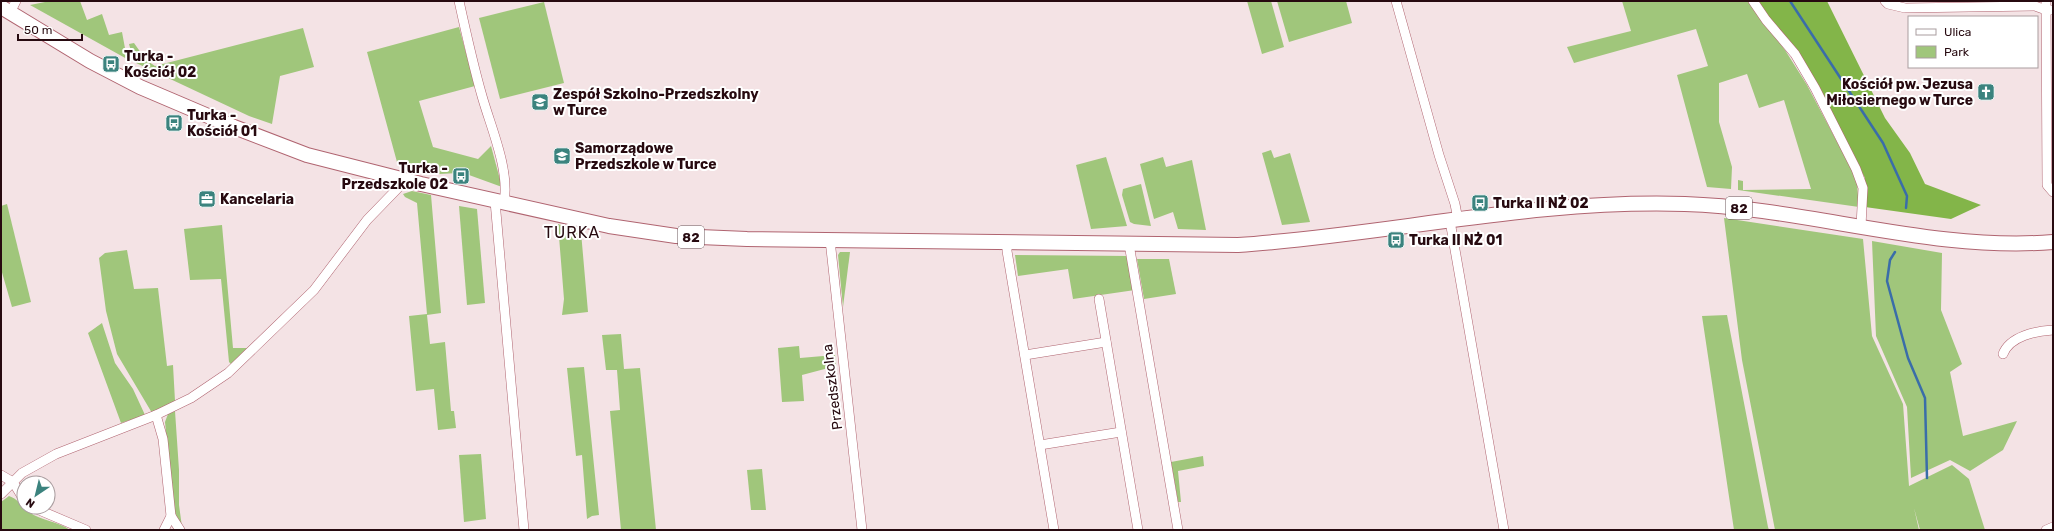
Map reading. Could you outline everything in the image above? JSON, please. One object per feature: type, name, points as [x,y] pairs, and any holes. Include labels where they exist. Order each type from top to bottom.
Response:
[{"type":"main road","name":"82","points":[[9,7],[104,68],[188,108],[303,153],[401,179],[500,202],[609,226],[660,234],[704,238],[1238,245],[1280,242],[1454,220],[1584,206],[1668,204],[1765,211],[1978,242],[2030,244],[2053,242]]},
{"type":"street","points":[[459,1],[482,94],[505,176],[506,192],[500,202],[524,530]]},
{"type":"street","points":[[1396,1],[1439,154],[1455,204],[1454,220],[1504,530]]},
{"type":"street","points":[[1753,1],[1766,20],[1794,54],[1815,88],[1856,169],[1863,188],[1861,226]]},
{"type":"street","points":[[1885,1],[1888,4],[1904,8],[2048,7],[2050,124],[2047,185],[2053,192]]},
{"type":"street","points":[[1,494],[22,472],[56,454],[156,416],[191,398],[228,373],[304,301],[323,280],[367,220],[398,188],[401,179]]},
{"type":"street","name":"Przedszkolna","points":[[830,240],[862,530]]},
{"type":"street","points":[[1008,243],[1007,251],[1054,530]]},
{"type":"street","points":[[1129,244],[1178,530]]},
{"type":"street","points":[[1098,299],[1138,530]]},
{"type":"street","points":[[2003,354],[2005,348],[2018,339],[2039,332],[2053,330]]},
{"type":"street","points":[[1025,355],[1106,342]]},
{"type":"street","points":[[156,416],[163,438],[171,516],[180,530]]},
{"type":"street","points":[[1040,445],[1121,432]]},
{"type":"street","points":[[1,475],[13,482],[16,487]]},
{"type":"street","points":[[48,515],[86,530]]},
{"type":"street","points":[[164,530],[171,516]]},
{"type":"street","points":[[2046,530],[2053,527]]},
{"type":"green space","points":[[50,1],[80,1],[87,20],[102,14],[109,35],[122,32],[127,59],[30,5]]},
{"type":"green space","points":[[1247,1],[1271,1],[1284,47],[1262,54]]},
{"type":"green space","points":[[1277,1],[1346,1],[1352,23],[1289,42]]},
{"type":"green space","points":[[1622,1],[1748,1],[1785,50],[1807,85],[1854,174],[1857,184],[1859,207],[1738,190],[1738,180],[1743,181],[1743,190],[1811,189],[1784,100],[1759,108],[1747,74],[1719,83],[1719,122],[1732,167],[1731,189],[1707,187],[1677,75],[1708,66],[1696,29],[1574,63],[1567,47],[1631,31]]},
{"type":"green space","points":[[1758,1],[1827,1],[1885,118],[1910,153],[1925,184],[1981,205],[1951,219],[1865,207],[1865,178],[1823,99]]},
{"type":"green space","points":[[544,2],[564,83],[500,99],[479,18]]},
{"type":"green space","points":[[459,27],[475,86],[419,101],[433,147],[478,159],[491,146],[502,187],[469,175],[459,173],[439,174],[397,162],[367,52]]},
{"type":"green space","points":[[303,28],[314,67],[280,76],[272,124],[249,116],[134,62],[129,44],[134,43],[146,60],[155,66]]},
{"type":"green space","points":[[1271,150],[1274,158],[1290,153],[1310,222],[1282,225],[1262,153]]},
{"type":"green space","points":[[1106,157],[1127,226],[1091,229],[1076,165]]},
{"type":"green space","points":[[1163,157],[1166,167],[1192,160],[1206,230],[1178,229],[1173,212],[1154,219],[1140,164]]},
{"type":"green space","points":[[1141,184],[1151,226],[1134,224],[1130,222],[1122,195],[1123,189]]},
{"type":"green space","points":[[412,191],[431,195],[441,313],[427,315],[430,344],[445,342],[451,411],[454,411],[456,428],[438,430],[434,389],[416,391],[409,316],[427,314],[417,203],[405,197],[403,194]]},
{"type":"green space","points":[[7,204],[31,302],[12,307],[1,269],[1,206]]},
{"type":"green space","points":[[459,206],[477,209],[485,303],[467,305]]},
{"type":"green space","points":[[1724,218],[1863,239],[1872,336],[1903,404],[1909,486],[1952,465],[1969,479],[1985,530],[1920,530],[1914,508],[1919,530],[1775,530],[1742,360]]},
{"type":"green space","points":[[558,224],[581,232],[588,312],[562,315],[564,299]]},
{"type":"green space","points":[[222,225],[233,348],[248,348],[232,365],[229,362],[221,279],[190,280],[184,229]]},
{"type":"green space","points":[[1872,241],[1942,253],[1941,310],[1962,364],[1950,372],[1963,436],[2017,421],[2003,450],[1970,471],[1950,460],[1911,478],[1907,407],[1876,336]]},
{"type":"green space","points":[[127,250],[134,289],[158,288],[167,366],[173,365],[175,401],[152,413],[117,354],[106,311],[99,258],[105,253]]},
{"type":"green space","points":[[840,252],[850,252],[843,307],[838,255]]},
{"type":"green space","points":[[1015,255],[1129,256],[1135,290],[1073,299],[1068,269],[1018,276]]},
{"type":"green space","points":[[1137,259],[1169,259],[1176,294],[1144,299]]},
{"type":"green space","points":[[1727,315],[1769,530],[1734,530],[1702,316]]},
{"type":"green space","points":[[102,323],[115,363],[133,389],[145,415],[121,423],[88,333]]},
{"type":"green space","points":[[621,334],[624,369],[640,368],[656,530],[621,530],[610,411],[620,410],[617,370],[606,370],[602,335]]},
{"type":"green space","points":[[799,346],[800,358],[835,355],[836,366],[802,375],[804,401],[782,402],[778,348]]},
{"type":"green space","points":[[584,367],[599,515],[592,516],[587,519],[582,455],[576,456],[567,368]]},
{"type":"green space","points":[[175,411],[179,470],[179,505],[182,527],[173,506],[169,477],[165,422],[168,414]]},
{"type":"green space","points":[[481,454],[486,519],[464,522],[459,455]]},
{"type":"green space","points":[[1203,456],[1204,466],[1178,471],[1181,502],[1178,502],[1171,462]]},
{"type":"green space","points":[[762,469],[766,510],[751,510],[747,470]]},
{"type":"green space","points":[[9,496],[12,497],[16,500],[16,515],[34,515],[70,530],[1,530],[1,502]]},
{"type":"waterway","points":[[1790,1],[1883,143],[1907,196],[1906,208]]},
{"type":"waterway","points":[[1895,252],[1890,260],[1887,281],[1908,358],[1925,398],[1927,478]]},
{"type":"place","name":"Turka - Kościół 02","points":[[111,64]]},
{"type":"place","name":"Kościół pw. Jezusa Miłosiernego w Turce","points":[[1986,92]]},
{"type":"place","name":"Zespół Szkolno-Przedszkolny w Turce","points":[[540,102]]},
{"type":"place","name":"Turka - Kościół 01","points":[[174,123]]},
{"type":"place","name":"Samorządowe Przedszkole w Turce","points":[[562,156]]},
{"type":"place","name":"Turka - Przedszkole 02","points":[[461,176]]},
{"type":"place","name":"Kancelaria","points":[[207,199]]},
{"type":"place","name":"Turka II NŻ 02","points":[[1480,203]]},
{"type":"place","name":"Turka II NŻ 01","points":[[1396,240]]},
{"type":"district","name":"TURKA","points":[[572,232]]}]
